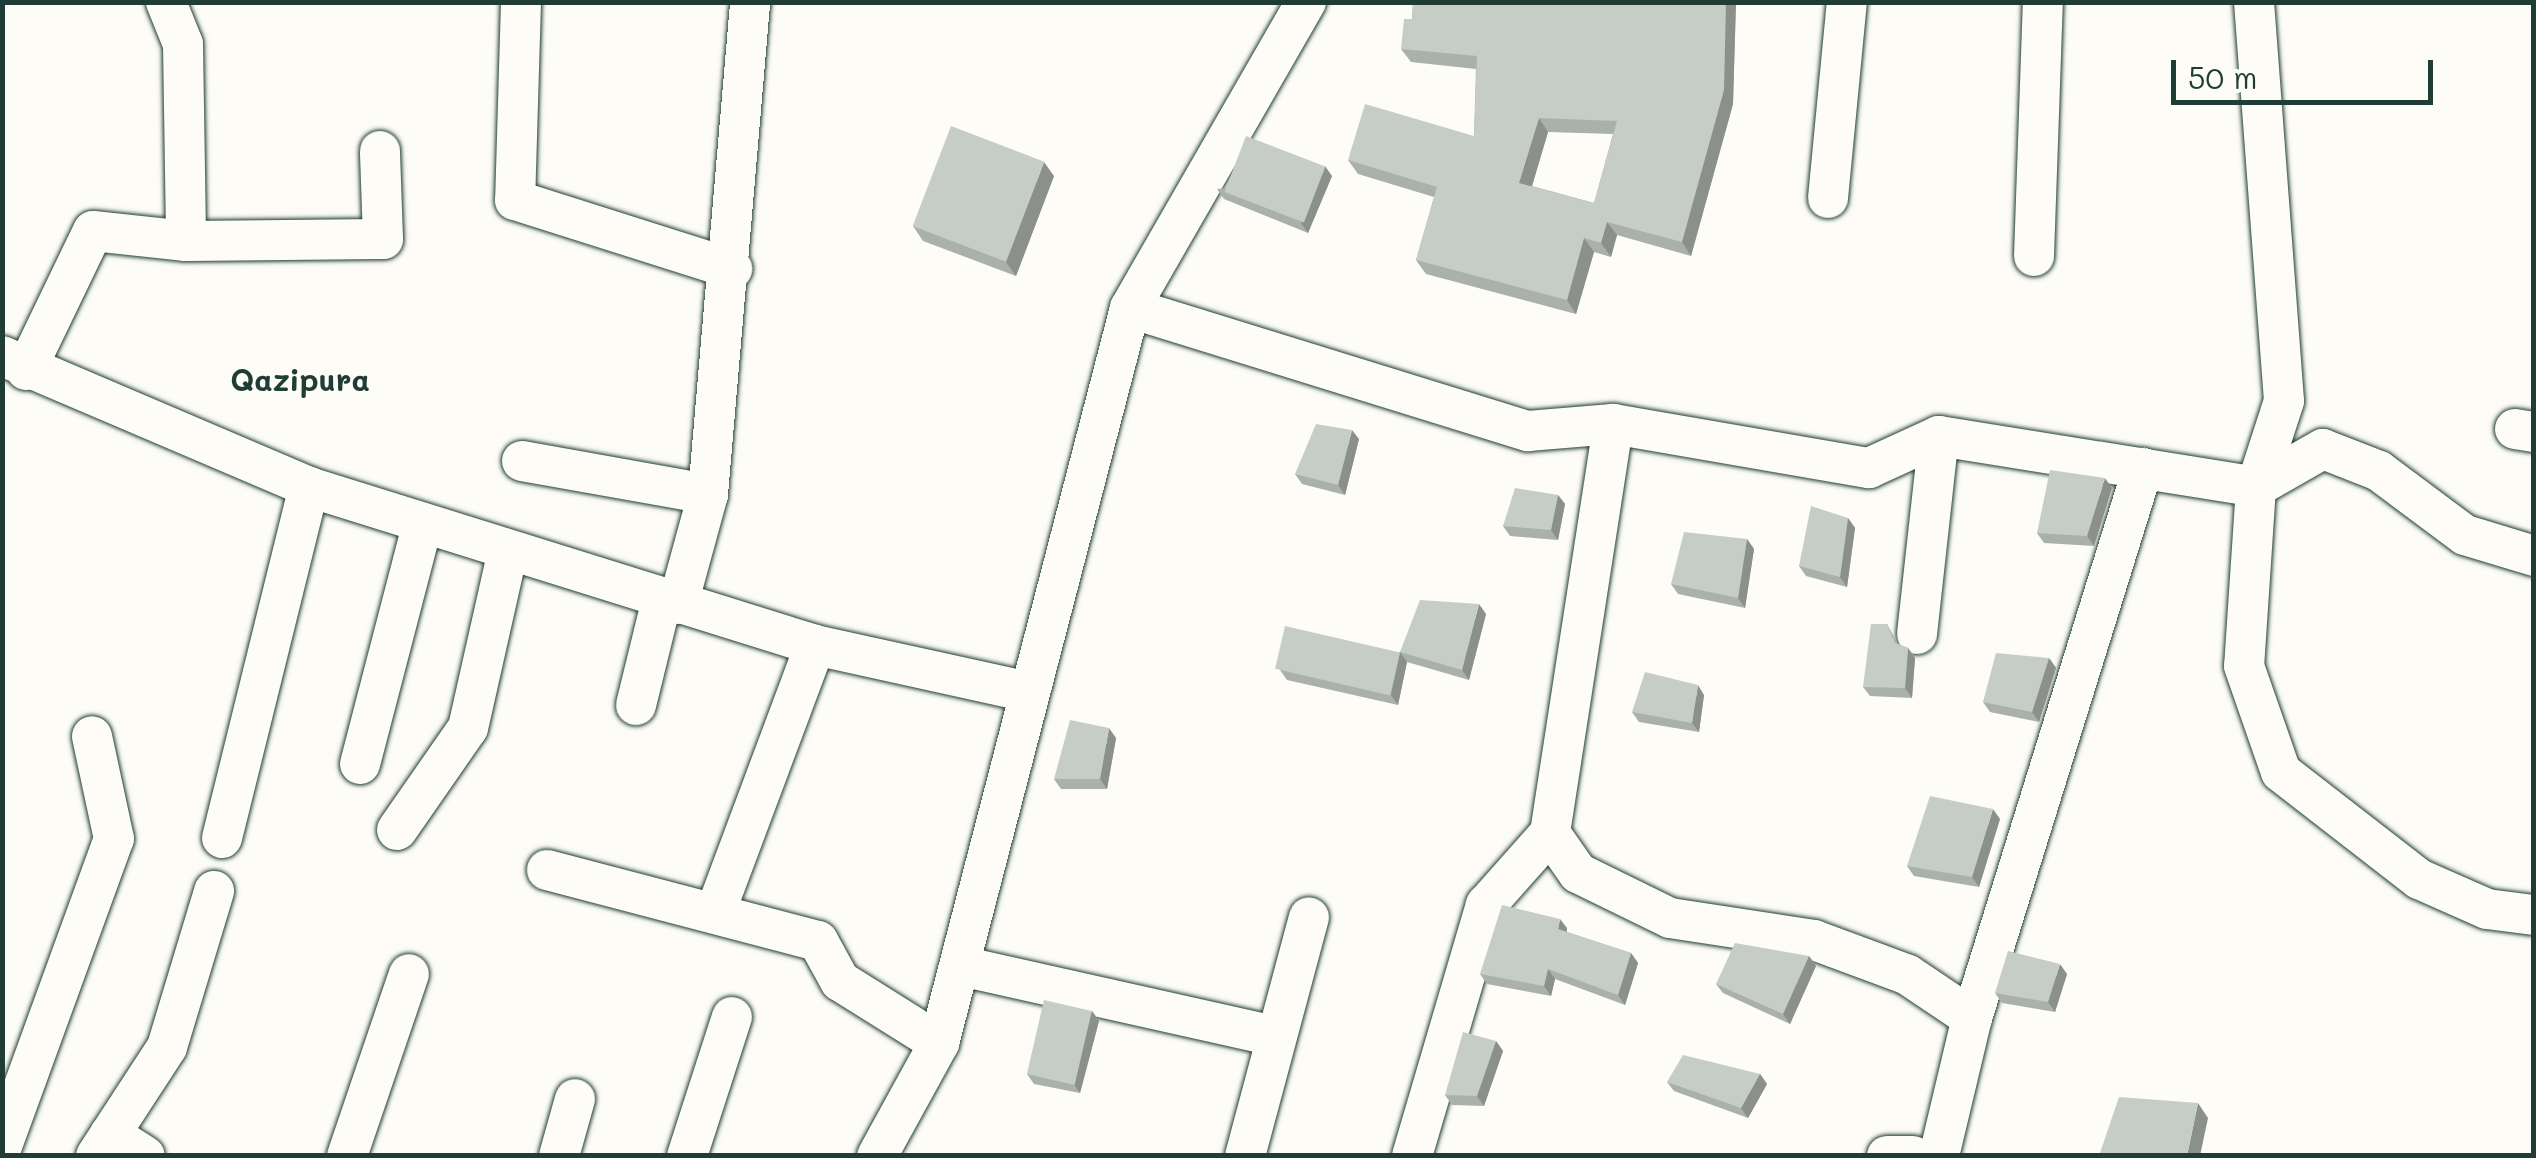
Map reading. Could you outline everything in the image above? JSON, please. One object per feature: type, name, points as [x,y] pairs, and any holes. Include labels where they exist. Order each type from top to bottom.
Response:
[{"type":"street","points":[[166,2],[183,44],[186,240]]},
{"type":"street","points":[[521,2],[514,200],[732,269]]},
{"type":"street","points":[[636,704],[708,494],[732,269],[750,2]]},
{"type":"street","points":[[889,1149],[939,1043],[1130,308],[1306,2]]},
{"type":"street","points":[[1828,198],[1847,2]]},
{"type":"street","points":[[2034,256],[2043,2]]},
{"type":"street","points":[[2254,2],[2284,401],[2256,487],[2244,666],[2281,772],[2419,879],[2487,909],[2534,915]]},
{"type":"street","points":[[380,150],[383,239],[186,240],[93,231],[14,363],[309,487],[815,645],[1028,692]]},
{"type":"street","points":[[1130,308],[1528,431],[1613,424],[1869,468],[1939,436],[2256,487],[2324,449],[2378,471],[2466,535],[2534,556]]},
{"type":"street","points":[[1412,1156],[1486,905],[1550,833],[1613,424]]},
{"type":"street","points":[[1917,634],[1939,436]]},
{"type":"street","points":[[522,461],[708,494]]},
{"type":"street","points":[[1940,1156],[1972,1018],[2143,468]]},
{"type":"street","points":[[222,838],[309,487]]},
{"type":"street","points":[[360,764],[423,523]]},
{"type":"street","points":[[396,830],[468,728],[508,550]]},
{"type":"street","points":[[714,914],[815,645]]},
{"type":"street","points":[[2,1146],[114,839],[92,736]]},
{"type":"street","points":[[1550,833],[1578,873],[1670,918],[1814,940],[1908,975],[1972,1018]]},
{"type":"street","points":[[548,870],[818,941],[840,981],[939,1043]]},
{"type":"street","points":[[145,1156],[103,1145],[167,1048],[214,891]]},
{"type":"street","points":[[1245,1156],[1274,1036],[1309,917]]},
{"type":"street","points":[[961,966],[1274,1036]]},
{"type":"street","points":[[348,1155],[409,974]]},
{"type":"street","points":[[687,1156],[732,1017]]},
{"type":"street","points":[[559,1156],[575,1099]]},
{"type":"street","points":[[1887,1156],[1913,1156]]},
{"type":"building","points":[[1413,2],[1726,2],[1724,90],[1682,242],[1607,222],[1601,243],[1584,238],[1567,300],[1416,260],[1437,187],[1348,160],[1365,104],[1474,136],[1477,56],[1401,49],[1404,19],[1412,19]],"holes":[[[1539,118],[1617,121],[1594,203],[1519,183]]]},
{"type":"building","points":[[951,126],[1044,162],[1006,262],[913,226]]},
{"type":"building","points":[[1246,136],[1325,166],[1304,222],[1224,192]]},
{"type":"building","points":[[1316,424],[1352,430],[1338,485],[1295,474]]},
{"type":"building","points":[[2050,470],[2105,478],[2087,536],[2037,533]]},
{"type":"building","points":[[1515,488],[1558,495],[1551,530],[1503,526]]},
{"type":"building","points":[[1811,506],[1848,518],[1840,577],[1799,566]]},
{"type":"building","points":[[1684,532],[1747,539],[1738,598],[1671,584]]},
{"type":"building","points":[[1420,600],[1479,604],[1462,670],[1400,652]]},
{"type":"building","points":[[1871,624],[1887,624],[1895,643],[1908,648],[1905,688],[1863,687]]},
{"type":"building","points":[[1285,626],[1400,653],[1390,695],[1275,669]]},
{"type":"building","points":[[1996,653],[2049,658],[2032,712],[1983,702]]},
{"type":"building","points":[[1645,672],[1698,685],[1692,723],[1632,712]]},
{"type":"building","points":[[1070,720],[1109,728],[1100,779],[1054,779]]},
{"type":"building","points":[[1930,796],[1993,809],[1972,877],[1907,866]]},
{"type":"building","points":[[1502,905],[1560,919],[1558,929],[1631,953],[1618,995],[1548,969],[1544,986],[1480,974]]},
{"type":"building","points":[[1735,943],[1809,956],[1783,1014],[1716,984]]},
{"type":"building","points":[[2008,951],[2060,964],[2048,1002],[1995,993]]},
{"type":"building","points":[[1044,1000],[1092,1011],[1075,1085],[1027,1074]]},
{"type":"building","points":[[1463,1032],[1496,1041],[1477,1096],[1445,1095]]},
{"type":"building","points":[[1683,1055],[1760,1074],[1741,1108],[1667,1082]]},
{"type":"building","points":[[2119,1097],[2198,1103],[2187,1156],[2099,1156]]},
{"type":"district","name":"Qazipura","points":[[300,379]]}]
